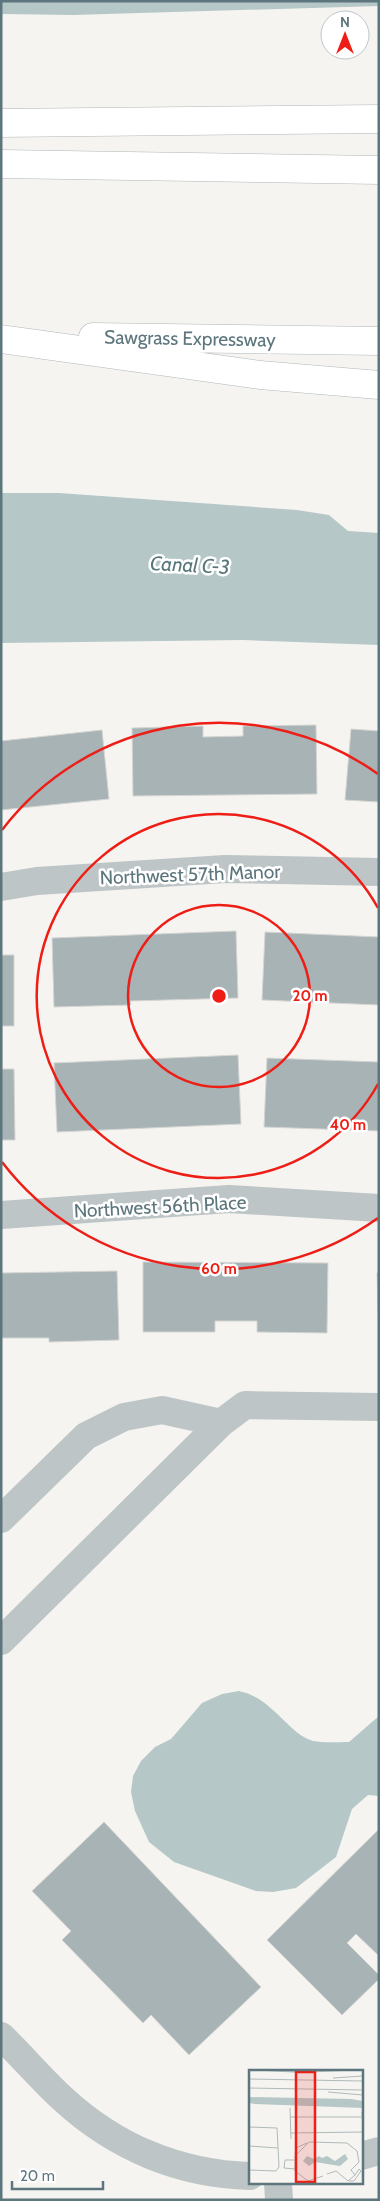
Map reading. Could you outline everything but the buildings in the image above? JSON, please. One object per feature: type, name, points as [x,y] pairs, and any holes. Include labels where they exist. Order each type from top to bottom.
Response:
[{"type":"highway","points":[[1,123],[379,119]]},
{"type":"highway","points":[[1,164],[379,170]]},
{"type":"highway","points":[[1,337],[260,376],[379,386]]},
{"type":"highway","name":"Sawgrass Expressway","points":[[1,337],[379,341]]},
{"type":"street","name":"Northwest 57th Manor","points":[[1,887],[37,880],[225,869],[379,872]]},
{"type":"street","name":"Northwest 56th Place","points":[[1,1215],[229,1199],[379,1208]]},
{"type":"street","points":[[1,1641],[221,1423],[245,1405],[379,1407]]},
{"type":"street","points":[[1,1519],[86,1436],[124,1417],[162,1410],[221,1423]]},
{"type":"street","points":[[1,2036],[63,2100],[119,2141],[180,2167],[225,2175],[249,2176]]},
{"type":"street","points":[[362,2156],[379,2151]]},
{"type":"street","points":[[278,2184],[279,2200]]},
{"type":"water","points":[[1,1],[379,1],[379,6],[73,15],[1,14]]},
{"type":"water","name":"Canal C-3","points":[[1,493],[59,493],[297,510],[329,515],[348,531],[379,533],[379,645],[243,640],[1,643]]},
{"type":"water","points":[[239,1691],[261,1701],[296,1731],[313,1741],[349,1742],[379,1716],[379,1796],[368,1795],[352,1809],[336,1857],[296,1888],[273,1892],[256,1891],[174,1862],[149,1842],[135,1811],[131,1792],[133,1776],[141,1761],[155,1747],[171,1739],[202,1703],[222,1694]]}]
